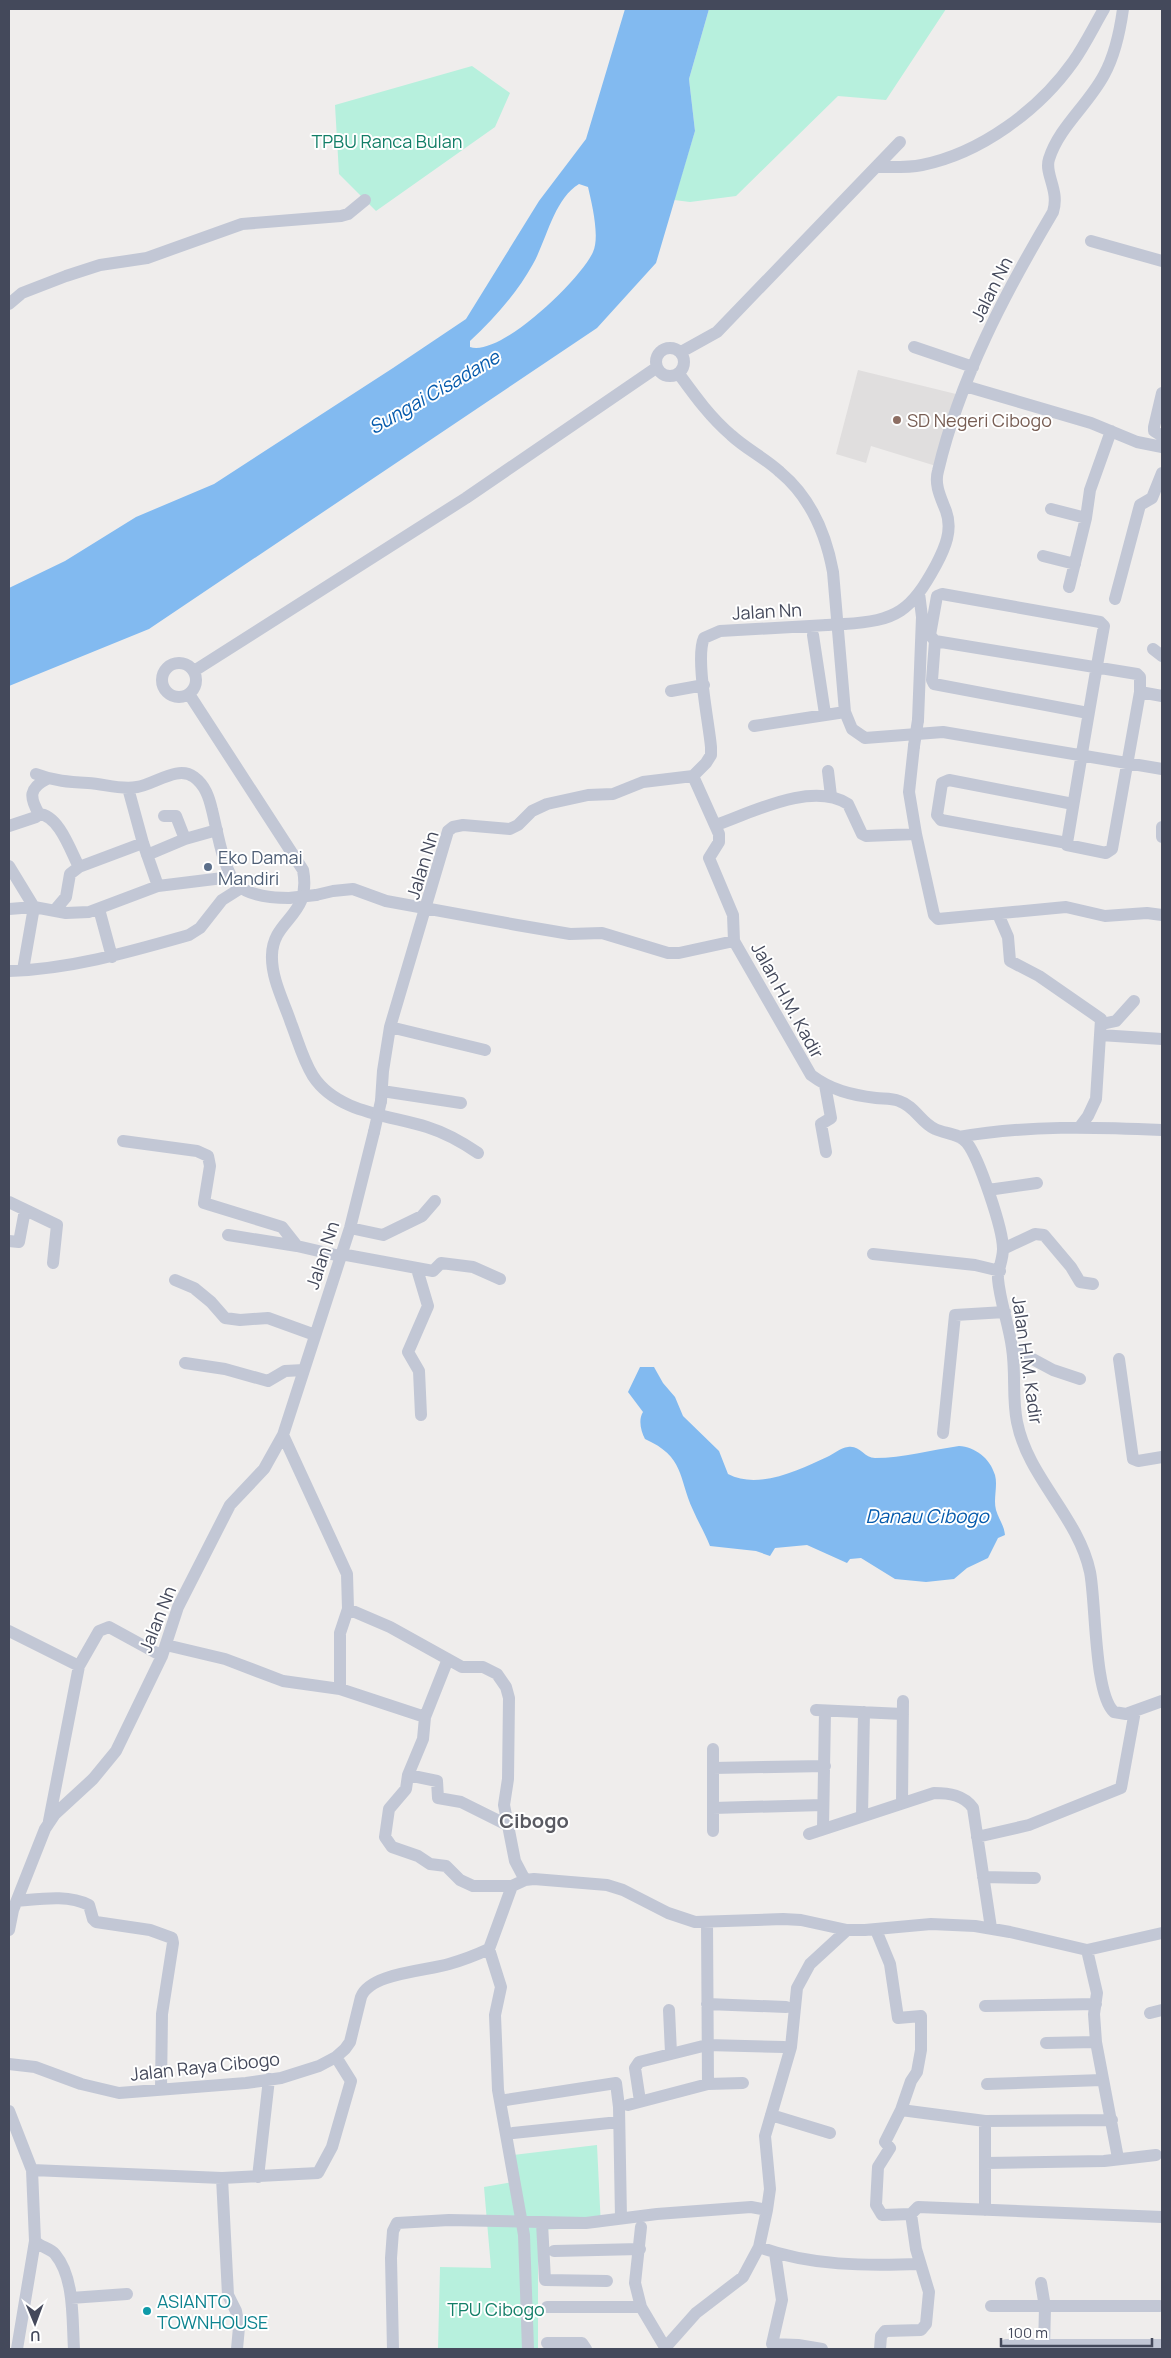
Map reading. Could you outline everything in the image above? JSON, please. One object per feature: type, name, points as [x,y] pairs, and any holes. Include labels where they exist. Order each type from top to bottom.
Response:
[{"type":"street","points":[[876,167],[920,166],[949,158],[1017,120],[1048,91],[1073,62],[1104,9]]},
{"type":"street","name":"Jalan Nn","points":[[9,1930],[13,1906],[49,1822],[93,1779],[116,1751],[164,1651],[178,1607],[230,1505],[264,1469],[283,1435],[350,1228],[382,1096],[390,1028],[427,907],[445,838],[453,827],[463,825],[510,829],[518,825],[532,812],[547,804],[588,795],[613,794],[642,782],[693,776],[710,755],[701,644],[704,638],[711,634],[720,631],[869,623],[892,617],[906,608],[937,564],[948,540],[947,512],[938,489],[937,472],[965,386],[999,307],[1053,212],[1056,198],[1048,164],[1049,158],[1069,124],[1103,76],[1120,32],[1122,9]]},
{"type":"street","points":[[681,352],[717,332],[900,142]]},
{"type":"street","points":[[9,304],[22,293],[100,265],[146,258],[242,224],[341,216],[348,214],[365,200]]},
{"type":"street","points":[[1091,241],[1162,261]]},
{"type":"street","points":[[666,347],[674,348],[681,352],[684,358],[684,366],[679,374],[666,376],[656,368],[656,357],[666,347]]},
{"type":"street","points":[[914,347],[973,366]]},
{"type":"street","points":[[194,671],[466,498],[656,368]]},
{"type":"street","points":[[679,374],[706,412],[731,436],[779,470],[809,504],[829,550],[832,564],[845,712],[852,729],[865,738],[943,732],[1162,769]]},
{"type":"street","points":[[965,386],[1111,431],[1137,442],[1162,448]]},
{"type":"street","points":[[1162,393],[1154,427],[1154,431],[1162,436]]},
{"type":"street","points":[[1069,587],[1086,518],[1090,490],[1111,431]]},
{"type":"street","points":[[1115,599],[1140,505],[1152,498],[1162,473]]},
{"type":"street","points":[[1051,509],[1086,518]]},
{"type":"street","points":[[1043,556],[1075,564]]},
{"type":"street","points":[[919,592],[922,617],[918,720],[910,792],[916,834],[935,917],[942,920],[1066,907],[1105,916],[1147,913],[1162,915]]},
{"type":"street","points":[[1067,843],[1104,626],[1100,622],[942,594],[937,596],[930,635],[935,642],[932,680],[934,684],[1088,713]]},
{"type":"street","points":[[813,635],[825,714]]},
{"type":"street","points":[[935,642],[1137,674],[1141,680],[1140,692],[1112,849],[1106,853],[1068,845],[1067,843],[941,820],[937,815],[942,783],[949,780],[1073,804]]},
{"type":"street","points":[[179,662],[188,665],[194,671],[196,684],[188,694],[180,697],[171,695],[165,689],[162,680],[164,671],[170,665],[179,662]]},
{"type":"street","points":[[671,691],[704,685]]},
{"type":"street","points":[[1140,692],[1162,696]]},
{"type":"street","points":[[188,694],[303,870],[305,892],[300,906],[275,939],[272,954],[274,974],[306,1062],[314,1077],[329,1092],[347,1104],[446,1134],[478,1153]]},
{"type":"street","points":[[754,726],[845,712]]},
{"type":"street","points":[[828,771],[831,796]]},
{"type":"street","points":[[9,971],[52,968],[112,957],[195,932],[222,900],[242,888],[232,877],[208,795],[202,784],[190,774],[173,774],[151,784],[128,788],[88,783],[70,784],[42,776],[32,795],[32,802],[39,814],[48,817],[58,828],[79,867]]},
{"type":"street","points":[[693,776],[716,825],[719,842],[709,858],[732,915],[734,941]]},
{"type":"street","points":[[128,788],[145,849],[158,886]]},
{"type":"street","points":[[716,825],[797,797],[831,796],[848,804],[862,834],[866,836],[916,834]]},
{"type":"street","points":[[9,826],[36,818],[39,814]]},
{"type":"street","points":[[164,816],[176,816],[185,839]]},
{"type":"street","points":[[1162,827],[1162,837]]},
{"type":"street","points":[[55,910],[66,897],[70,874],[79,867],[217,830]]},
{"type":"street","points":[[9,866],[34,907],[23,970]]},
{"type":"street","points":[[9,909],[34,907],[80,913],[100,910],[158,886],[232,877]]},
{"type":"street","name":"Jalan H.M. Kadir","points":[[242,888],[278,898],[316,895],[353,889],[386,901],[570,934],[602,933],[668,953],[679,953],[734,941],[811,1075],[826,1086],[841,1092],[900,1101],[916,1111],[931,1128],[959,1137],[967,1142],[988,1190],[1003,1248],[998,1280],[1012,1348],[1015,1411],[1022,1438],[1040,1479],[1066,1517],[1086,1558],[1092,1587],[1097,1644],[1107,1703],[1114,1712],[1126,1714],[1162,1701]]},
{"type":"street","points":[[100,910],[112,957]]},
{"type":"street","points":[[998,914],[1008,938],[1010,961],[1039,976],[1099,1016],[1101,1029],[1096,1099],[1088,1116],[1079,1128]]},
{"type":"street","points":[[1101,1029],[1116,1021],[1134,1001]]},
{"type":"street","points":[[390,1028],[485,1050]]},
{"type":"street","points":[[1101,1029],[1162,1039]]},
{"type":"street","points":[[826,1086],[831,1118],[821,1124],[826,1152]]},
{"type":"street","points":[[382,1096],[461,1103]]},
{"type":"street","points":[[959,1137],[1003,1130],[1079,1128],[1162,1130]]},
{"type":"street","points":[[123,1141],[196,1151],[208,1156],[210,1166],[204,1203],[285,1228],[292,1242],[298,1246]]},
{"type":"street","points":[[988,1190],[1037,1183]]},
{"type":"street","points":[[350,1228],[383,1235],[422,1216],[435,1201]]},
{"type":"street","points":[[9,1202],[57,1225],[53,1263]]},
{"type":"street","points":[[9,1242],[19,1242],[26,1210]]},
{"type":"street","points":[[1003,1248],[1035,1234],[1044,1235],[1071,1267],[1080,1282],[1093,1284]]},
{"type":"street","points":[[228,1235],[298,1246],[433,1272],[441,1263],[473,1267],[500,1279]]},
{"type":"street","points":[[873,1254],[975,1265],[1000,1271]]},
{"type":"street","points":[[417,1269],[428,1306],[408,1352],[419,1371],[421,1415]]},
{"type":"street","points":[[175,1280],[194,1288],[226,1318],[240,1320],[268,1318],[314,1335]]},
{"type":"street","points":[[943,1433],[955,1315],[1005,1312]]},
{"type":"street","points":[[1012,1348],[1053,1370],[1080,1379]]},
{"type":"street","points":[[1119,1359],[1133,1459],[1138,1461],[1162,1457]]},
{"type":"street","points":[[184,1363],[224,1368],[268,1381],[285,1371],[304,1370]]},
{"type":"street","points":[[283,1435],[347,1574],[348,1609],[340,1633],[340,1689]]},
{"type":"street","points":[[348,1609],[390,1627],[462,1667],[483,1668],[497,1674],[506,1687],[509,1698],[508,1779],[504,1805],[514,1861],[525,1880]]},
{"type":"street","points":[[49,1822],[79,1666],[99,1631],[109,1627],[164,1651],[225,1659],[283,1681],[340,1689],[425,1717]]},
{"type":"street","points":[[9,1631],[79,1666]]},
{"type":"street","points":[[448,1659],[425,1717],[423,1739],[408,1774],[406,1789],[389,1809],[385,1837],[392,1847],[418,1856],[430,1864],[446,1866],[460,1880],[473,1886],[512,1886],[525,1880],[607,1885],[623,1890],[684,1919],[707,1922],[801,1920],[847,1930],[876,1930],[931,1924],[990,1928],[1087,1950],[1162,1933]]},
{"type":"street","points":[[823,1829],[825,1766],[820,1710],[864,1712],[903,1707],[902,1803]]},
{"type":"street","points":[[977,1837],[1029,1825],[1121,1788],[1135,1711]]},
{"type":"street","points":[[862,1816],[864,1712]]},
{"type":"street","points":[[713,1749],[714,1831]]},
{"type":"street","points":[[713,1768],[825,1766]]},
{"type":"street","points":[[408,1774],[437,1781],[438,1798],[461,1802],[508,1826]]},
{"type":"street","points":[[810,1834],[934,1793],[950,1794],[963,1799],[973,1808],[990,1928]]},
{"type":"street","points":[[713,1808],[823,1805]]},
{"type":"street","points":[[983,1877],[1035,1878]]},
{"type":"street","points":[[512,1886],[489,1949],[501,1990],[495,2016],[498,2090],[510,2148],[524,2235],[528,2349]]},
{"type":"street","points":[[13,1906],[64,1899],[85,1903],[91,1907],[92,1918],[96,1922],[150,1930],[172,1938],[173,1943],[162,2023],[161,2089]]},
{"type":"street","points":[[707,1922],[708,2084]]},
{"type":"street","points":[[641,2227],[640,2249],[634,2275],[641,2307],[665,2349],[696,2313],[743,2277],[759,2246],[770,2189],[765,2136],[791,2047],[793,2007],[801,1978],[810,1964],[847,1930]]},
{"type":"street","points":[[876,1930],[890,1964],[898,2018],[921,2016],[921,2050],[917,2072],[911,2081],[901,2110],[885,2142],[890,2148],[878,2167],[876,2205],[882,2215],[911,2214],[918,2207],[1162,2217]]},
{"type":"street","name":"Jalan Raya Cibogo","points":[[9,2064],[35,2066],[107,2092],[161,2089],[294,2075],[336,2057],[350,2042],[361,1997],[364,1990],[371,1984],[388,1978],[456,1962],[489,1949]]},
{"type":"street","points":[[1087,1950],[1097,1987],[1094,2014],[1096,2042],[1118,2158]]},
{"type":"street","points":[[707,2004],[786,2007]]},
{"type":"street","points":[[985,2006],[1096,2004]]},
{"type":"street","points":[[669,2010],[671,2053]]},
{"type":"street","points":[[1046,2043],[1096,2042]]},
{"type":"street","points":[[742,2083],[708,2084],[634,2103],[635,2065],[638,2062],[707,2045],[784,2047]]},
{"type":"street","points":[[32,2170],[222,2178],[318,2172],[332,2147],[351,2081],[336,2057]]},
{"type":"street","points":[[258,2177],[269,2079]]},
{"type":"street","points":[[987,2084],[1102,2080]]},
{"type":"street","points":[[506,2100],[616,2083],[619,2122],[621,2218]]},
{"type":"street","points":[[901,2110],[985,2121],[1112,2120]]},
{"type":"street","points":[[9,2111],[32,2170],[35,2241],[17,2349]]},
{"type":"street","points":[[771,2115],[830,2133]]},
{"type":"street","points":[[985,2121],[985,2210]]},
{"type":"street","points":[[513,2133],[619,2122]]},
{"type":"street","points":[[985,2163],[1104,2161],[1156,2155]]},
{"type":"street","points":[[222,2178],[228,2295],[236,2311],[239,2327],[238,2349]]},
{"type":"street","points":[[393,2349],[391,2258],[393,2231],[397,2223],[449,2220],[586,2223],[733,2208],[767,2210]]},
{"type":"street","points":[[880,2349],[881,2336],[885,2331],[922,2330],[925,2328],[929,2292],[913,2237],[911,2214]]},
{"type":"street","points":[[542,2223],[545,2280],[607,2281]]},
{"type":"street","points":[[35,2241],[53,2252],[63,2267],[71,2298],[74,2349]]},
{"type":"street","points":[[759,2246],[775,2253],[861,2266],[920,2264]]},
{"type":"street","points":[[554,2251],[640,2249]]},
{"type":"street","points":[[775,2253],[782,2300],[772,2344],[798,2345],[822,2349]]},
{"type":"street","points":[[1042,2283],[1045,2307],[1044,2347]]},
{"type":"street","points":[[71,2298],[127,2294]]},
{"type":"street","points":[[991,2306],[1160,2306]]},
{"type":"street","points":[[547,2308],[641,2307]]},
{"type":"street","points":[[547,2343],[582,2343],[586,2349]]},
{"type":"street","points":[[1006,2345],[1044,2347],[1162,2345]]},
{"type":"shaded area","name":"SD Negeri Cibogo","points":[[858,370],[956,394],[936,466],[871,446],[866,463],[836,454]]},
{"type":"green space","points":[[709,9],[946,9],[886,100],[838,96],[736,196],[690,202],[674,200],[695,131],[689,79]]},
{"type":"green space","name":"TPBU Ranca Bulan","points":[[472,66],[510,93],[495,127],[376,211],[339,174],[335,105]]},
{"type":"green space","name":"TPU Cibogo","points":[[597,2145],[601,2227],[538,2230],[538,2349],[438,2349],[440,2267],[491,2268],[484,2187],[519,2181],[513,2155]]},
{"type":"water","name":"Sungai Cisadane","points":[[625,9],[709,9],[689,79],[695,131],[656,263],[597,328],[149,629],[9,686],[9,588],[65,561],[136,517],[214,484],[466,319],[539,201],[586,139]],"holes":[[[579,184],[588,187],[595,220],[596,238],[593,252],[586,264],[557,297],[519,328],[501,340],[484,347],[470,347],[470,341],[488,324],[527,275],[563,199]]]},
{"type":"water","name":"Danau Cibogo","points":[[640,1367],[654,1367],[663,1383],[675,1397],[683,1416],[719,1451],[728,1474],[740,1478],[752,1480],[778,1476],[804,1467],[848,1447],[856,1448],[875,1458],[886,1458],[959,1446],[976,1451],[990,1463],[993,1469],[996,1479],[996,1510],[1005,1535],[998,1538],[988,1558],[967,1568],[954,1579],[926,1582],[895,1579],[861,1558],[850,1559],[847,1563],[807,1545],[775,1548],[770,1556],[756,1551],[710,1546],[693,1510],[674,1461],[658,1446],[645,1439],[641,1429],[640,1422],[643,1412],[628,1392]]},
{"type":"place","name":"SD Negeri Cibogo","points":[[897,420]]},
{"type":"place","name":"Eko Damai Mandiri","points":[[208,867]]},
{"type":"place","name":"ASIANTO TOWNHOUSE","points":[[147,2311]]},
{"type":"district","name":"Cibogo","points":[[534,1820]]}]
